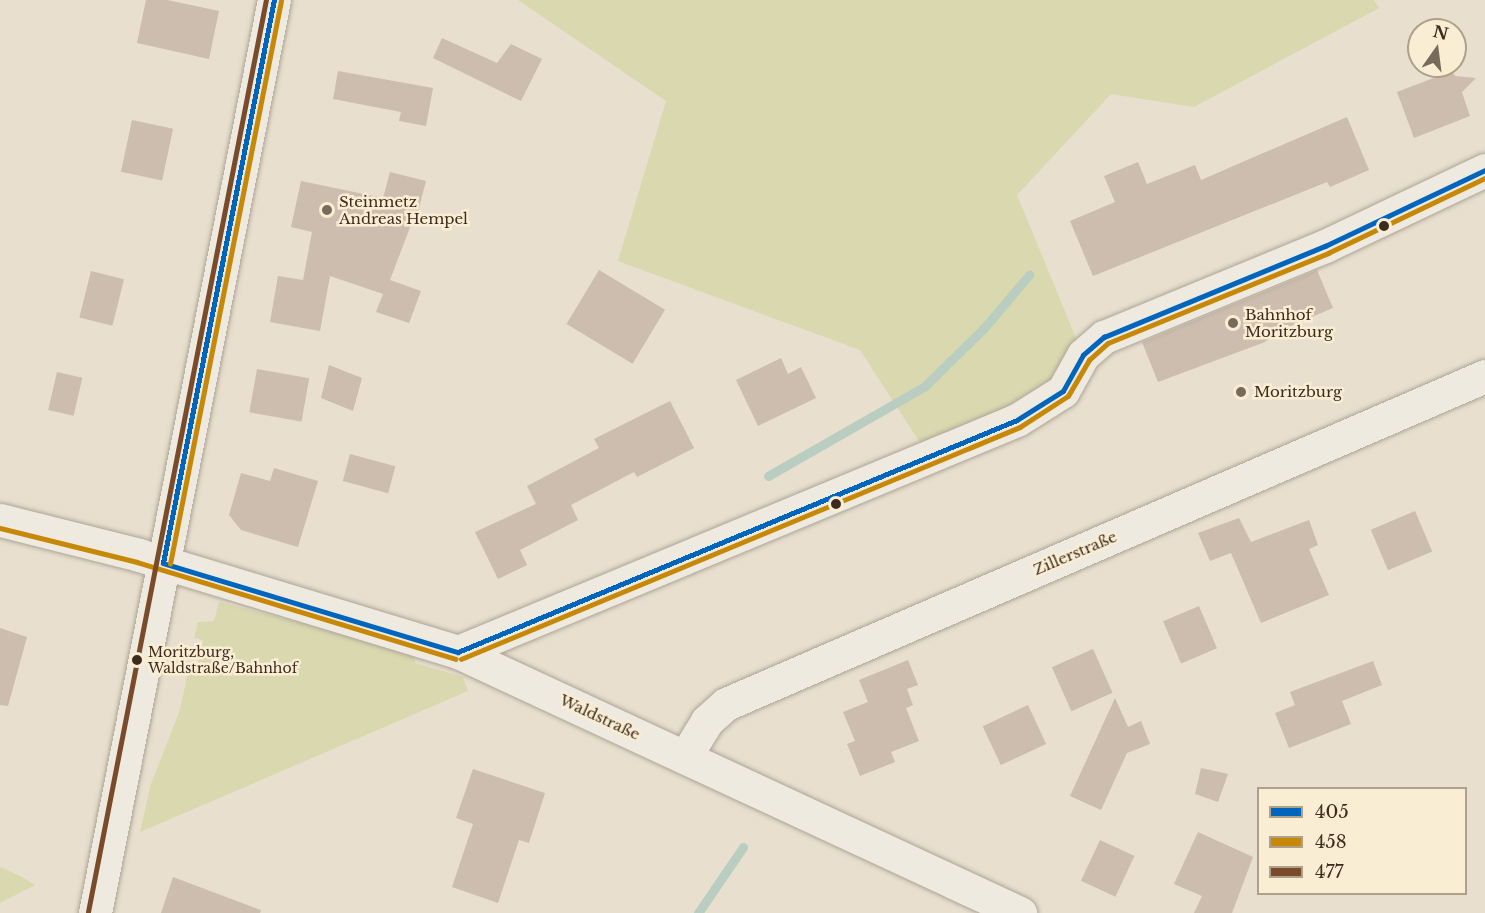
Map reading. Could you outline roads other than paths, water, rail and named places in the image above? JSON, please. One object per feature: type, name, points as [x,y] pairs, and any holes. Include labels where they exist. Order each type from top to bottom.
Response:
[{"type":"street","points":[[95,913],[274,0]]},
{"type":"street","points":[[458,652],[1017,420],[1063,391],[1083,355],[1104,337],[1335,241],[1485,170]]},
{"type":"street","name":"Zillerstraße","points":[[685,757],[707,721],[726,704],[1485,376]]},
{"type":"street","name":"Waldstraße","points":[[0,520],[163,563],[458,652],[1020,913]]},
{"type":"waterway","points":[[768,476],[925,386],[984,328],[1029,275]]},
{"type":"waterway","points":[[698,913],[743,847]]},
{"type":"place","name":"Steinmetz Andreas Hempel","points":[[327,210]]},
{"type":"place","name":"Bahnhof Moritzburg","points":[[1233,323]]},
{"type":"place","name":"Moritzburg","points":[[1241,392]]},
{"type":"place","name":"Moritzburg, Waldstraße/Bahnhof","points":[[137,660]]}]
